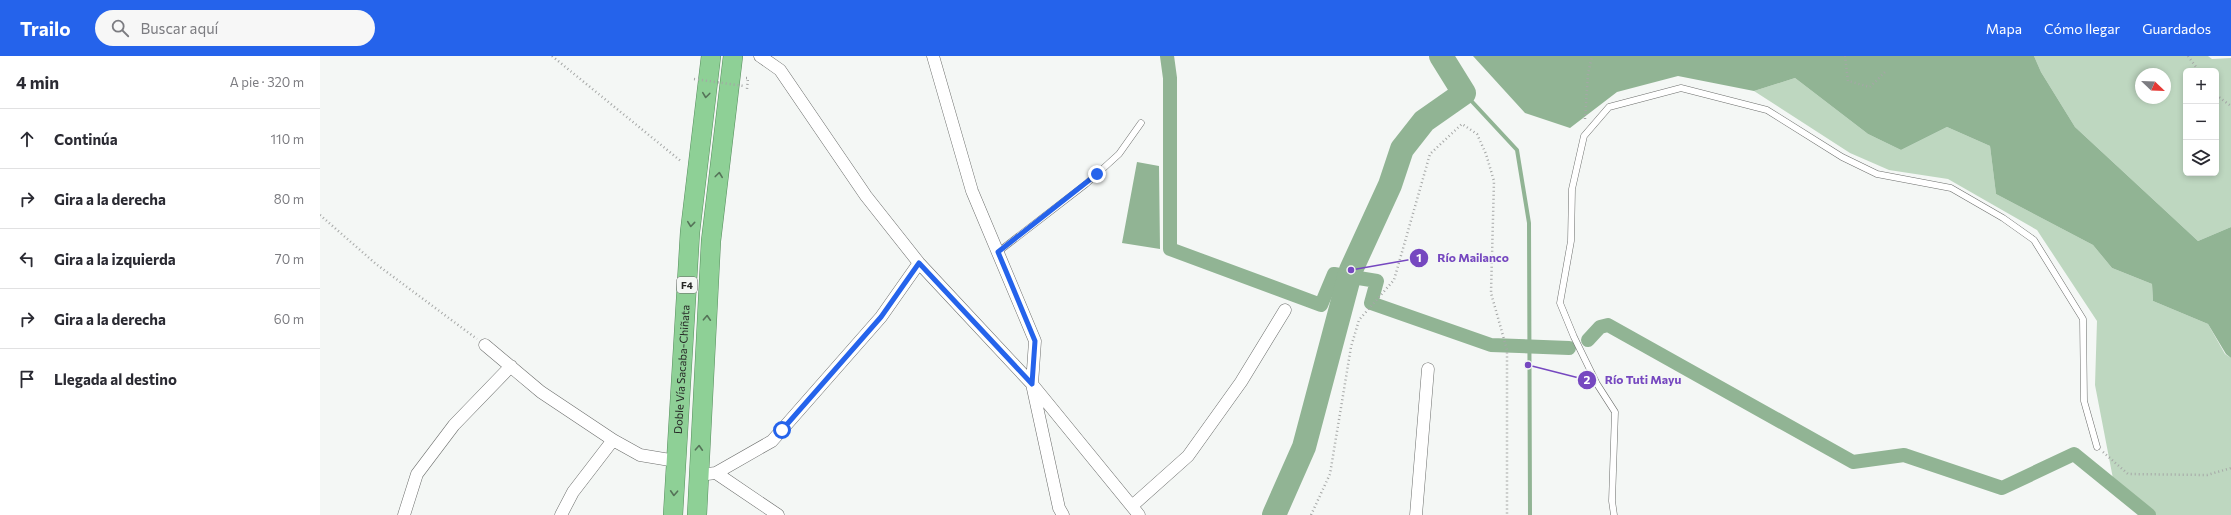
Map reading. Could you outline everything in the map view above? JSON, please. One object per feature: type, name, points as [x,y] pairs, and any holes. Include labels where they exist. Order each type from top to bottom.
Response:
[{"type":"highway","name":"Doble Vía Sacaba-Chiñata","points":[[697,515],[707,474],[711,241],[733,56]]},
{"type":"highway","name":"Doble Vía Sacaba-Chiñata","points":[[673,515],[690,240],[707,59]]},
{"type":"street","points":[[760,56],[780,70],[866,196],[919,263],[1032,384],[1136,510],[1188,456],[1241,382],[1285,310]]},
{"type":"street","points":[[932,56],[972,191],[1035,341],[1032,384],[1059,508],[1063,515]]},
{"type":"street","points":[[707,474],[772,441],[881,317],[919,263]]},
{"type":"street","points":[[485,345],[541,392],[612,440],[640,455],[676,460]]},
{"type":"street","points":[[404,515],[417,474],[454,425],[511,366]]},
{"type":"street","points":[[1416,515],[1428,369]]},
{"type":"street","points":[[561,515],[573,492],[612,440]]},
{"type":"street","points":[[707,474],[778,515]]},
{"type":"lane","points":[[1614,515],[1612,501],[1615,412],[1597,384],[1577,344],[1560,303],[1571,241],[1572,189],[1584,136],[1609,107],[1681,88],[1767,110],[1842,157],[1877,174],[1951,188],[2004,218],[2034,240],[2083,319],[2084,401],[2097,446]]},
{"type":"lane","points":[[998,252],[1086,184],[1119,154],[1141,123]]},
{"type":"path","points":[[552,56],[696,174]]},
{"type":"path","points":[[1584,136],[1588,74],[1592,56]]},
{"type":"path","points":[[1845,56],[1848,82],[1870,87],[1885,72]]},
{"type":"path","points":[[2188,56],[2197,68]]},
{"type":"path","points":[[694,79],[744,86]]},
{"type":"path","points":[[2219,97],[2231,106]]},
{"type":"path","points":[[1311,515],[1330,474],[1351,348],[1359,320],[1394,280],[1430,154],[1462,124],[1477,134],[1486,154],[1494,182],[1491,293],[1507,350],[1507,515]]},
{"type":"path","points":[[320,215],[376,264],[485,345]]},
{"type":"path","points":[[2097,446],[2128,474],[2207,475],[2231,468]]},
{"type":"shaded area","points":[[1473,56],[2034,56],[2041,72],[2075,127],[2198,241],[2231,227],[2231,358],[2226,354],[2208,324],[2153,301],[2152,284],[2112,268],[2093,245],[1996,194],[1990,146],[1947,127],[1901,150],[1868,134],[1795,78],[1754,91],[1678,76],[1617,92],[1570,128],[1525,113]]},
{"type":"shaded area","points":[[2034,56],[2208,56],[2212,59],[2231,58],[2231,227],[2198,241],[2075,127],[2041,72]]},
{"type":"shaded area","points":[[1795,78],[1868,134],[1901,150],[1947,127],[1990,146],[1996,194],[2093,245],[2112,268],[2152,284],[2153,301],[2208,324],[2225,354],[2231,358],[2231,515],[2149,515],[2115,489],[2095,385],[2097,321],[2037,230],[1948,179],[1889,170],[1850,153],[1754,91]]},
{"type":"shaded area","points":[[1137,162],[1159,166],[1160,249],[1122,243]]},
{"type":"waterway","points":[[1167,56],[1170,78],[1170,249],[1321,305],[1334,274],[1377,281],[1371,303],[1491,345],[1569,348]]},
{"type":"waterway","points":[[1274,515],[1304,447],[1351,270],[1390,185],[1402,149],[1424,121],[1464,93],[1441,56]]},
{"type":"waterway","points":[[1464,93],[1517,150],[1529,223],[1530,515]]},
{"type":"waterway","points":[[1588,340],[1600,327],[1608,325],[1853,462],[1904,455],[2002,488],[2074,454],[2149,515]]},
{"type":"place","name":"Río Mailanco","points":[[1351,270]]},
{"type":"place","name":"Río Tuti Mayu","points":[[1528,365]]},
{"type":"route","points":[[782,430],[881,317],[919,263],[1032,384],[1035,341],[998,252],[1097,174]]}]
